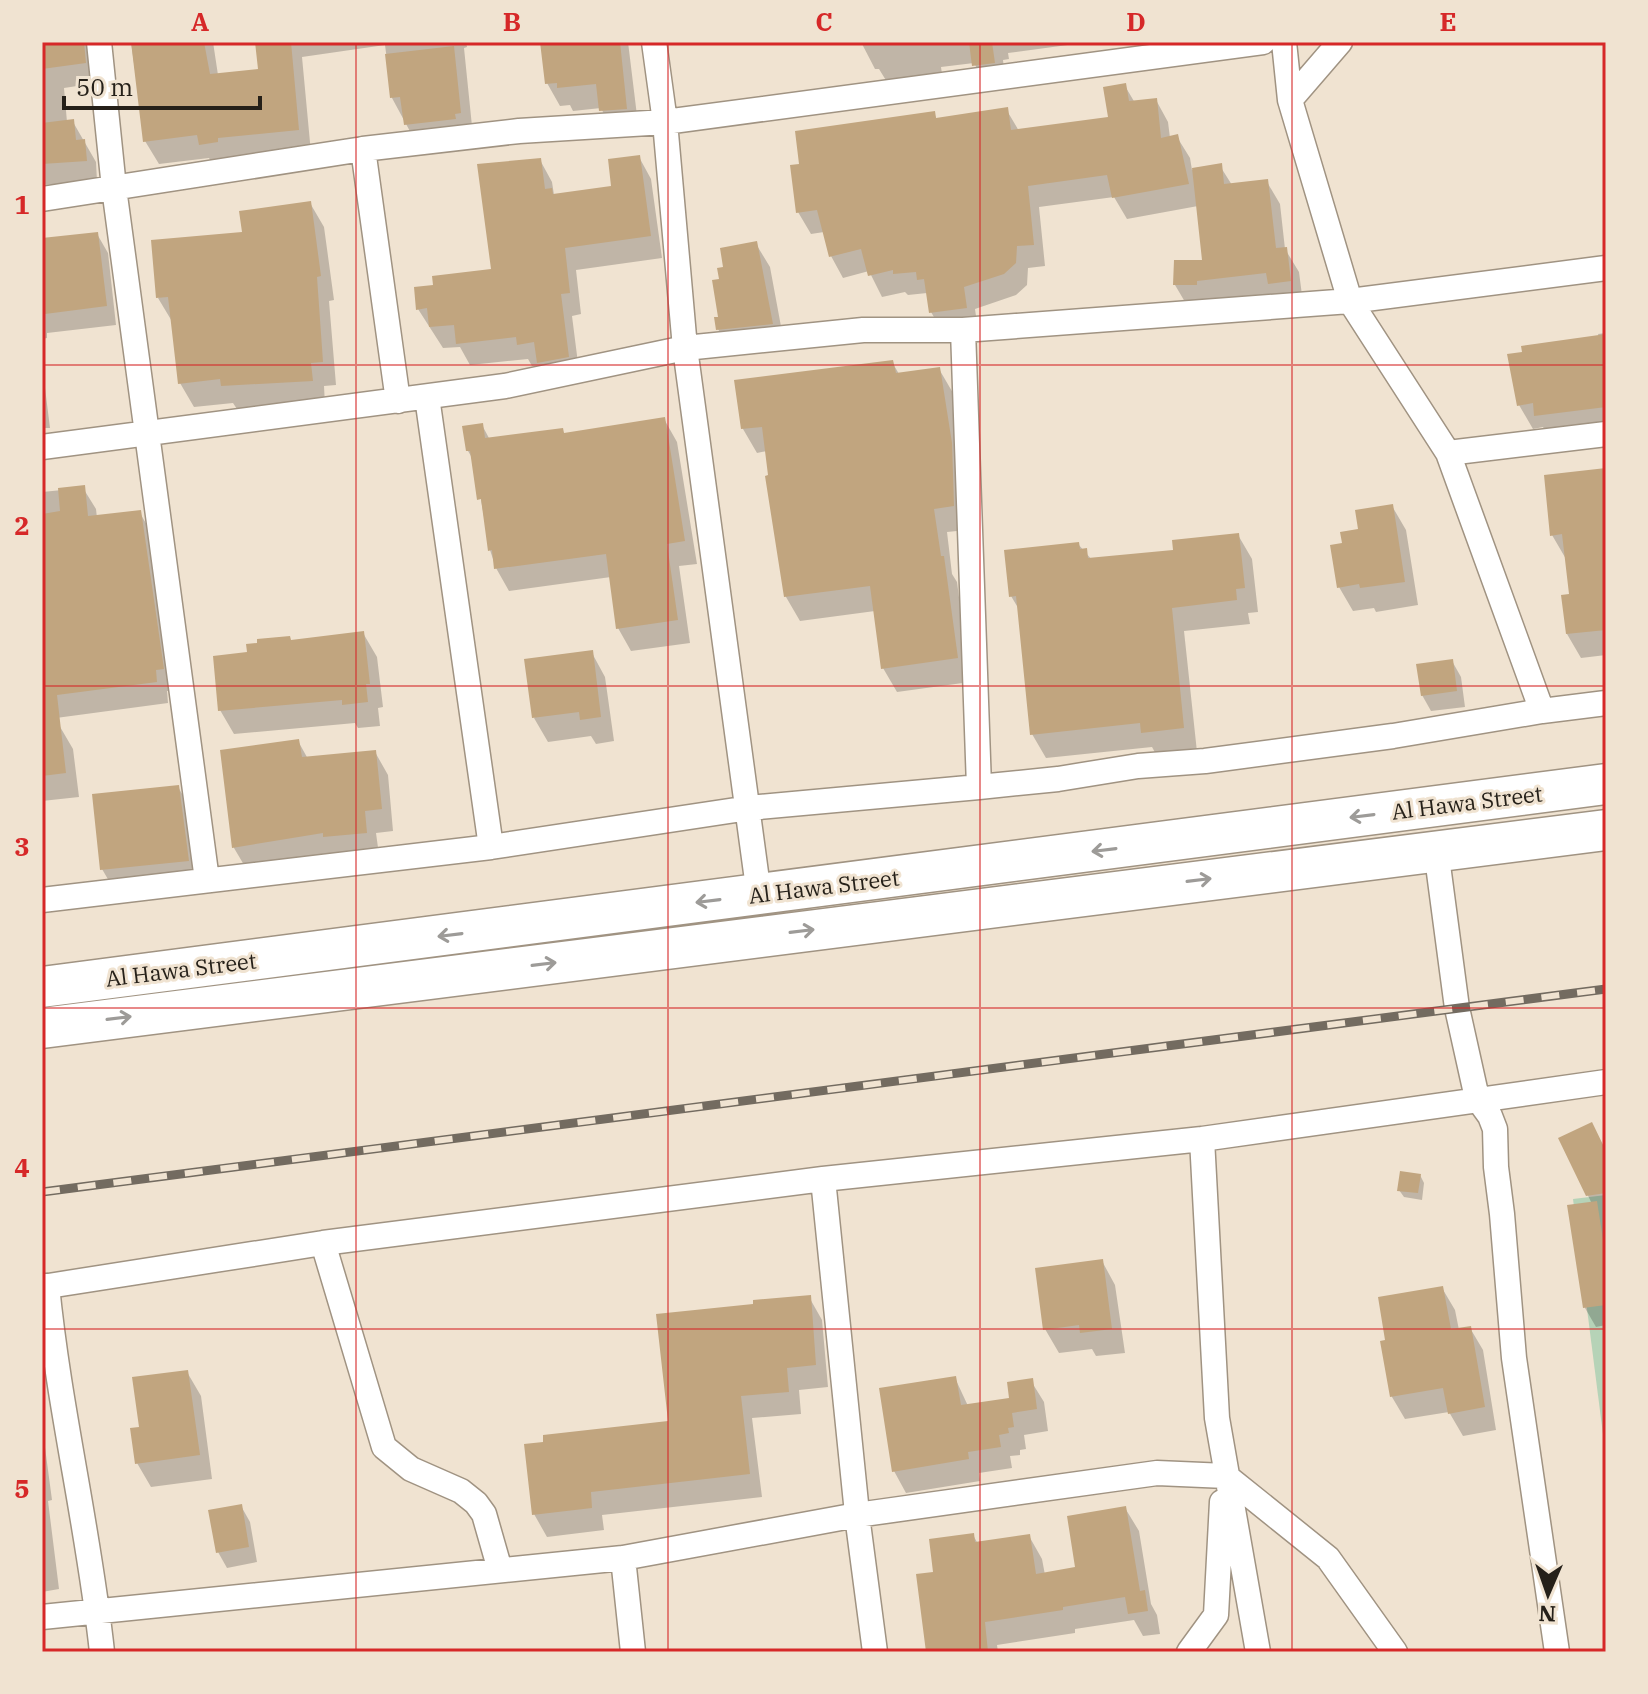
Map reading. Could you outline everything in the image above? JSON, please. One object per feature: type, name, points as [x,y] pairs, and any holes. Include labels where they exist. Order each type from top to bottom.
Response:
[{"type":"highway","name":"Al Hawa Street","points":[[42,987],[1606,784]]},
{"type":"highway","name":"Al Hawa Street","points":[[42,1028],[1606,830]]},
{"type":"street","points":[[99,42],[114,188],[207,880]]},
{"type":"street","points":[[654,42],[665,122],[685,348],[759,895]]},
{"type":"street","points":[[42,199],[363,149],[519,131],[665,122],[1263,42]]},
{"type":"street","points":[[1284,42],[1290,100],[1350,301],[1448,453],[1542,711]]},
{"type":"street","points":[[1290,100],[1340,42]]},
{"type":"street","points":[[363,149],[398,401]]},
{"type":"street","points":[[42,447],[505,386],[685,348],[863,330],[963,330],[1350,301],[1606,268]]},
{"type":"street","points":[[963,330],[979,787]]},
{"type":"street","points":[[427,397],[491,847]]},
{"type":"street","points":[[1448,453],[1606,434]]},
{"type":"street","points":[[42,900],[491,847],[749,808],[1058,779],[1138,766],[1205,761],[1606,703]]},
{"type":"street","points":[[1436,850],[1455,997],[1477,1098],[1495,1129],[1514,1358],[1557,1652]]},
{"type":"street","points":[[102,1652],[98,1609],[67,1435],[45,1286],[323,1243],[823,1179],[1202,1139],[1606,1082]]},
{"type":"street","points":[[1202,1139],[1217,1418],[1258,1652]]},
{"type":"street","points":[[823,1179],[857,1515],[875,1652]]},
{"type":"street","points":[[323,1243],[384,1447],[411,1469],[461,1491],[476,1503],[484,1514],[500,1570]]},
{"type":"street","points":[[42,1617],[623,1558],[857,1515],[1157,1473],[1226,1476],[1328,1558],[1395,1652]]},
{"type":"street","points":[[1189,1652],[1216,1615],[1220,1521],[1226,1476]]},
{"type":"street","points":[[623,1558],[633,1652]]},
{"type":"green space","points":[[1606,1195],[1606,1458],[1573,1199]]},
{"type":"building","points":[[42,42],[84,42],[86,63],[42,69]]},
{"type":"building","points":[[131,42],[204,42],[210,74],[258,69],[255,42],[291,42],[299,130],[218,138],[218,142],[199,145],[197,135],[143,142]]},
{"type":"building","points":[[540,42],[620,42],[627,109],[599,111],[596,84],[557,88],[557,83],[545,84]]},
{"type":"building","points":[[969,42],[992,42],[995,63],[972,66]]},
{"type":"building","points":[[454,46],[461,113],[455,114],[456,119],[404,125],[400,97],[390,98],[385,54]]},
{"type":"building","points":[[1126,83],[1129,101],[1157,98],[1161,138],[1178,134],[1189,184],[1112,198],[1107,175],[1028,186],[1034,245],[1017,246],[1016,263],[1004,274],[964,287],[967,308],[929,313],[924,279],[917,280],[916,272],[893,274],[893,270],[868,276],[861,249],[829,257],[817,210],[796,213],[790,165],[799,164],[795,131],[935,111],[936,118],[1008,107],[1011,130],[1108,117],[1103,87]]},
{"type":"building","points":[[74,119],[76,140],[85,139],[87,161],[42,164],[42,123]]},
{"type":"building","points":[[640,155],[651,236],[565,248],[570,293],[561,294],[569,357],[537,363],[534,342],[517,345],[516,337],[456,344],[454,325],[429,327],[427,308],[416,310],[414,287],[433,285],[432,276],[491,269],[477,164],[541,158],[545,189],[552,188],[553,194],[611,186],[608,159]]},
{"type":"building","points":[[1222,163],[1224,184],[1268,179],[1276,248],[1287,247],[1291,281],[1268,284],[1266,273],[1197,281],[1197,285],[1173,285],[1174,260],[1202,260],[1192,168]]},
{"type":"building","points":[[311,201],[321,276],[317,277],[323,362],[311,363],[313,381],[221,386],[220,379],[178,384],[168,297],[156,298],[151,240],[242,232],[239,211]]},
{"type":"building","points":[[98,232],[107,306],[45,314],[42,238]]},
{"type":"building","points":[[757,241],[773,324],[716,330],[714,317],[718,317],[712,280],[719,279],[717,268],[723,267],[720,248]]},
{"type":"building","points":[[1606,334],[1606,407],[1534,416],[1533,403],[1517,406],[1507,354],[1522,352],[1521,346]]},
{"type":"building","points":[[893,360],[896,373],[940,367],[952,443],[954,506],[934,509],[958,658],[881,669],[870,586],[784,597],[765,476],[768,475],[762,427],[741,429],[734,380]]},
{"type":"building","points":[[665,417],[685,541],[667,544],[678,620],[616,629],[606,554],[494,569],[492,550],[488,551],[481,499],[477,500],[470,451],[466,451],[462,426],[483,423],[485,438],[563,428],[564,433]]},
{"type":"building","points":[[1606,468],[1606,630],[1566,634],[1561,595],[1569,594],[1562,534],[1550,536],[1544,475]]},
{"type":"building","points":[[85,485],[88,516],[141,510],[164,669],[156,670],[157,682],[57,695],[66,773],[42,776],[42,514],[60,511],[58,488]]},
{"type":"building","points":[[1393,504],[1405,582],[1337,588],[1330,545],[1342,543],[1340,532],[1358,529],[1355,510]]},
{"type":"building","points":[[1239,533],[1245,588],[1236,589],[1237,600],[1172,608],[1184,728],[1141,733],[1140,723],[1030,735],[1016,596],[1009,597],[1004,550],[1079,542],[1080,549],[1087,548],[1088,558],[1173,550],[1172,540]]},
{"type":"building","points":[[364,631],[370,684],[366,684],[368,702],[342,705],[342,700],[218,711],[213,656],[247,652],[246,644],[257,643],[257,639],[290,636],[291,640]]},
{"type":"building","points":[[593,650],[601,717],[580,720],[579,712],[532,718],[524,659]]},
{"type":"building","points":[[1453,659],[1457,691],[1421,696],[1416,664]]},
{"type":"building","points":[[299,739],[302,757],[376,750],[382,809],[365,811],[367,833],[323,837],[323,833],[232,848],[220,750]]},
{"type":"building","points":[[179,785],[189,861],[100,870],[92,794]]},
{"type":"building","points":[[1592,1122],[1606,1151],[1606,1193],[1586,1196],[1558,1138]]},
{"type":"building","points":[[1400,1171],[1421,1174],[1418,1193],[1397,1191]]},
{"type":"building","points":[[1597,1201],[1606,1259],[1606,1305],[1583,1308],[1567,1205]]},
{"type":"building","points":[[1103,1259],[1112,1329],[1080,1333],[1079,1325],[1043,1330],[1035,1268]]},
{"type":"building","points":[[1443,1286],[1451,1329],[1471,1326],[1485,1407],[1448,1414],[1443,1388],[1390,1397],[1380,1341],[1385,1340],[1378,1297]]},
{"type":"building","points":[[811,1295],[816,1365],[787,1368],[789,1392],[741,1396],[750,1474],[591,1492],[592,1508],[532,1515],[524,1444],[543,1442],[543,1435],[668,1421],[656,1314]]},
{"type":"building","points":[[188,1370],[200,1455],[135,1464],[130,1428],[139,1427],[132,1377]]},
{"type":"building","points":[[956,1376],[961,1405],[1009,1398],[1007,1382],[1033,1378],[1037,1409],[1012,1413],[1014,1427],[1008,1428],[1009,1433],[999,1435],[1001,1447],[968,1452],[969,1459],[892,1472],[879,1388]]},
{"type":"building","points":[[242,1504],[249,1547],[216,1553],[208,1510]]},
{"type":"building","points":[[1126,1506],[1140,1591],[1145,1590],[1148,1611],[1128,1614],[1125,1597],[1063,1607],[1063,1610],[985,1622],[988,1652],[926,1652],[916,1574],[933,1572],[929,1539],[974,1533],[975,1542],[1030,1534],[1036,1574],[1075,1567],[1067,1516]]},
{"type":"railway","points":[[42,1192],[1606,989]]}]
